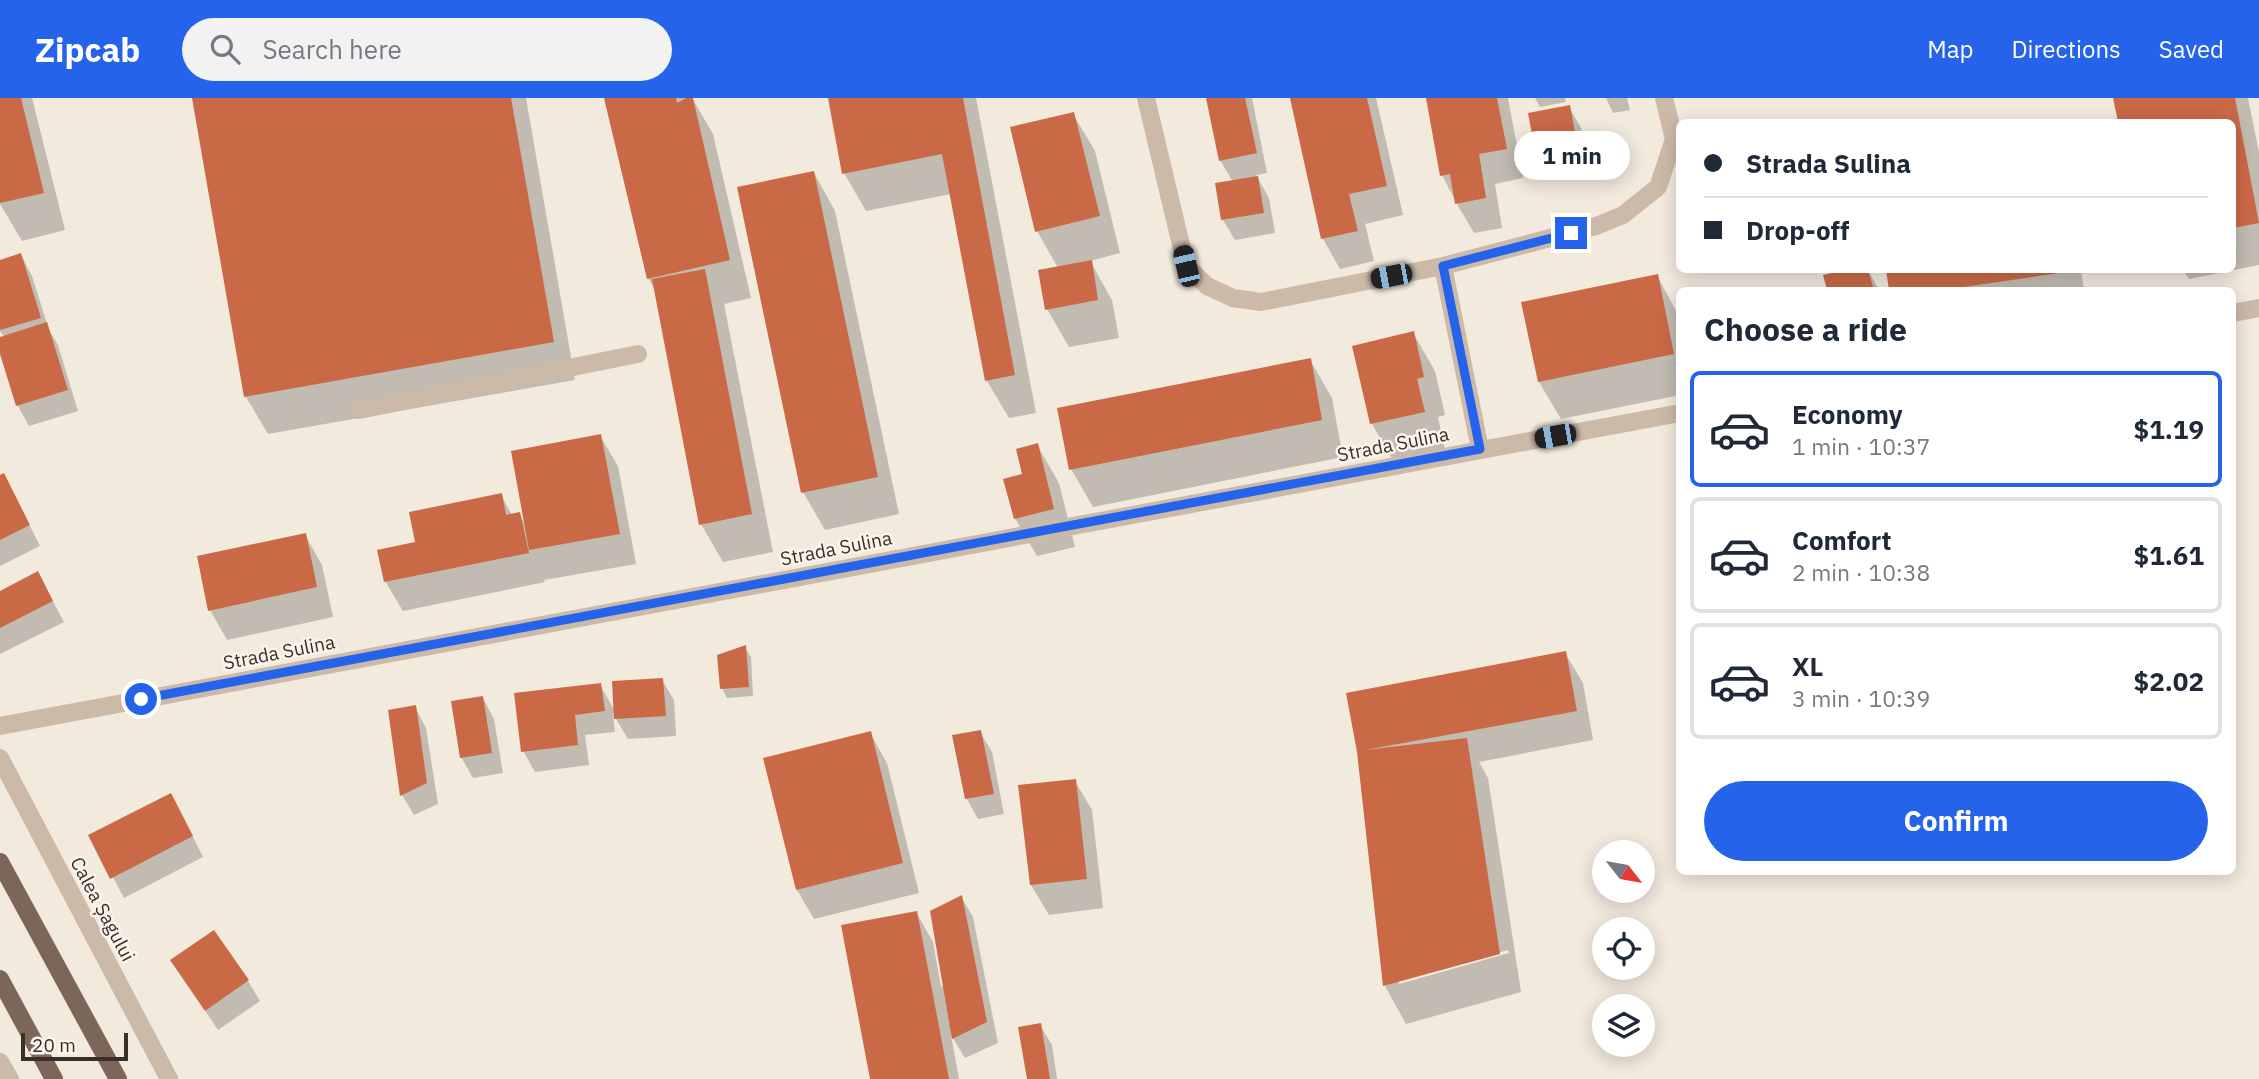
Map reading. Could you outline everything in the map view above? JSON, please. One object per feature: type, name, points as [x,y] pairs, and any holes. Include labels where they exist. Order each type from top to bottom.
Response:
[{"type":"main road","points":[[0,862],[118,1079]]},
{"type":"main road","points":[[0,979],[54,1079]]},
{"type":"street","points":[[1146,98],[1186,266],[1207,286],[1233,298],[1261,302],[1443,266],[1596,226],[1623,215],[1658,187],[1674,139],[1664,98]]},
{"type":"street","points":[[1443,266],[1480,449]]},
{"type":"street","points":[[2236,312],[2259,308]]},
{"type":"street","points":[[359,410],[638,354]]},
{"type":"street","name":"Strada Sulina","points":[[0,726],[1676,414]]},
{"type":"street","name":"Calea Șagului","points":[[0,758],[169,1079]]},
{"type":"street","points":[[0,1062],[10,1079]]},
{"type":"building","points":[[0,98],[21,98],[44,193],[0,203]]},
{"type":"building","points":[[192,98],[511,98],[554,342],[244,397]]},
{"type":"building","points":[[604,98],[676,98],[677,103],[693,98],[730,260],[647,279]]},
{"type":"building","points":[[828,98],[963,98],[1015,375],[985,381],[942,154],[842,174]]},
{"type":"building","points":[[1206,98],[1245,98],[1257,153],[1219,161]]},
{"type":"building","points":[[1290,98],[1367,98],[1387,186],[1349,194],[1358,231],[1321,239]]},
{"type":"building","points":[[1426,98],[1497,98],[1507,149],[1479,154],[1486,198],[1455,204],[1450,174],[1440,176]]},
{"type":"building","points":[[2113,98],[2235,98],[2259,223],[2236,227],[2236,119],[2117,119]]},
{"type":"building","points":[[1570,105],[1578,148],[1536,156],[1528,113]]},
{"type":"building","points":[[1074,112],[1100,216],[1035,232],[1010,127]]},
{"type":"building","points":[[814,171],[878,477],[801,493],[737,187]]},
{"type":"building","points":[[1258,176],[1264,213],[1221,220],[1215,183]]},
{"type":"building","points":[[21,253],[41,318],[0,330],[0,260]]},
{"type":"building","points":[[1092,260],[1098,300],[1045,310],[1038,270]]},
{"type":"building","points":[[705,269],[752,514],[699,525],[652,279]]},
{"type":"building","points":[[1869,273],[1873,287],[1826,287],[1823,275]]},
{"type":"building","points":[[1886,273],[2059,273],[1964,287],[1889,287]]},
{"type":"building","points":[[1658,274],[1674,354],[1538,382],[1521,302]]},
{"type":"building","points":[[47,322],[68,390],[16,406],[0,354],[0,337]]},
{"type":"building","points":[[1414,331],[1424,377],[1417,379],[1425,412],[1370,424],[1352,346]]},
{"type":"building","points":[[1311,358],[1322,420],[1069,470],[1057,408]]},
{"type":"building","points":[[601,434],[620,534],[529,550],[511,451]]},
{"type":"building","points":[[1038,443],[1054,509],[1014,519],[1003,479],[1022,474],[1016,449]]},
{"type":"building","points":[[4,473],[30,525],[0,540],[0,475]]},
{"type":"building","points":[[502,493],[506,515],[520,512],[529,553],[384,582],[377,550],[415,542],[409,512]]},
{"type":"building","points":[[306,533],[317,587],[208,611],[197,556]]},
{"type":"building","points":[[38,571],[53,601],[0,628],[0,591]]},
{"type":"building","points":[[746,645],[749,687],[720,689],[717,655]]},
{"type":"building","points":[[1566,651],[1577,711],[1365,750],[1467,738],[1500,954],[1383,986],[1357,752],[1346,693]]},
{"type":"building","points":[[663,678],[666,716],[614,719],[612,681]]},
{"type":"building","points":[[601,683],[605,711],[575,715],[578,745],[521,752],[514,693]]},
{"type":"building","points":[[483,696],[492,753],[460,758],[451,701]]},
{"type":"building","points":[[416,705],[427,783],[400,796],[388,710]]},
{"type":"building","points":[[981,730],[994,794],[965,799],[952,735]]},
{"type":"building","points":[[871,731],[903,863],[796,890],[763,758]]},
{"type":"building","points":[[1076,779],[1087,879],[1030,885],[1018,785]]},
{"type":"building","points":[[171,793],[193,836],[110,879],[88,835]]},
{"type":"building","points":[[962,895],[987,1022],[952,1039],[930,911]]},
{"type":"building","points":[[917,911],[949,1079],[870,1079],[841,925]]},
{"type":"building","points":[[214,930],[249,980],[205,1011],[170,960]]},
{"type":"building","points":[[1041,1023],[1050,1079],[1027,1079],[1018,1027]]},
{"type":"route","points":[[141,699],[1480,449],[1443,266],[1571,233]]}]
